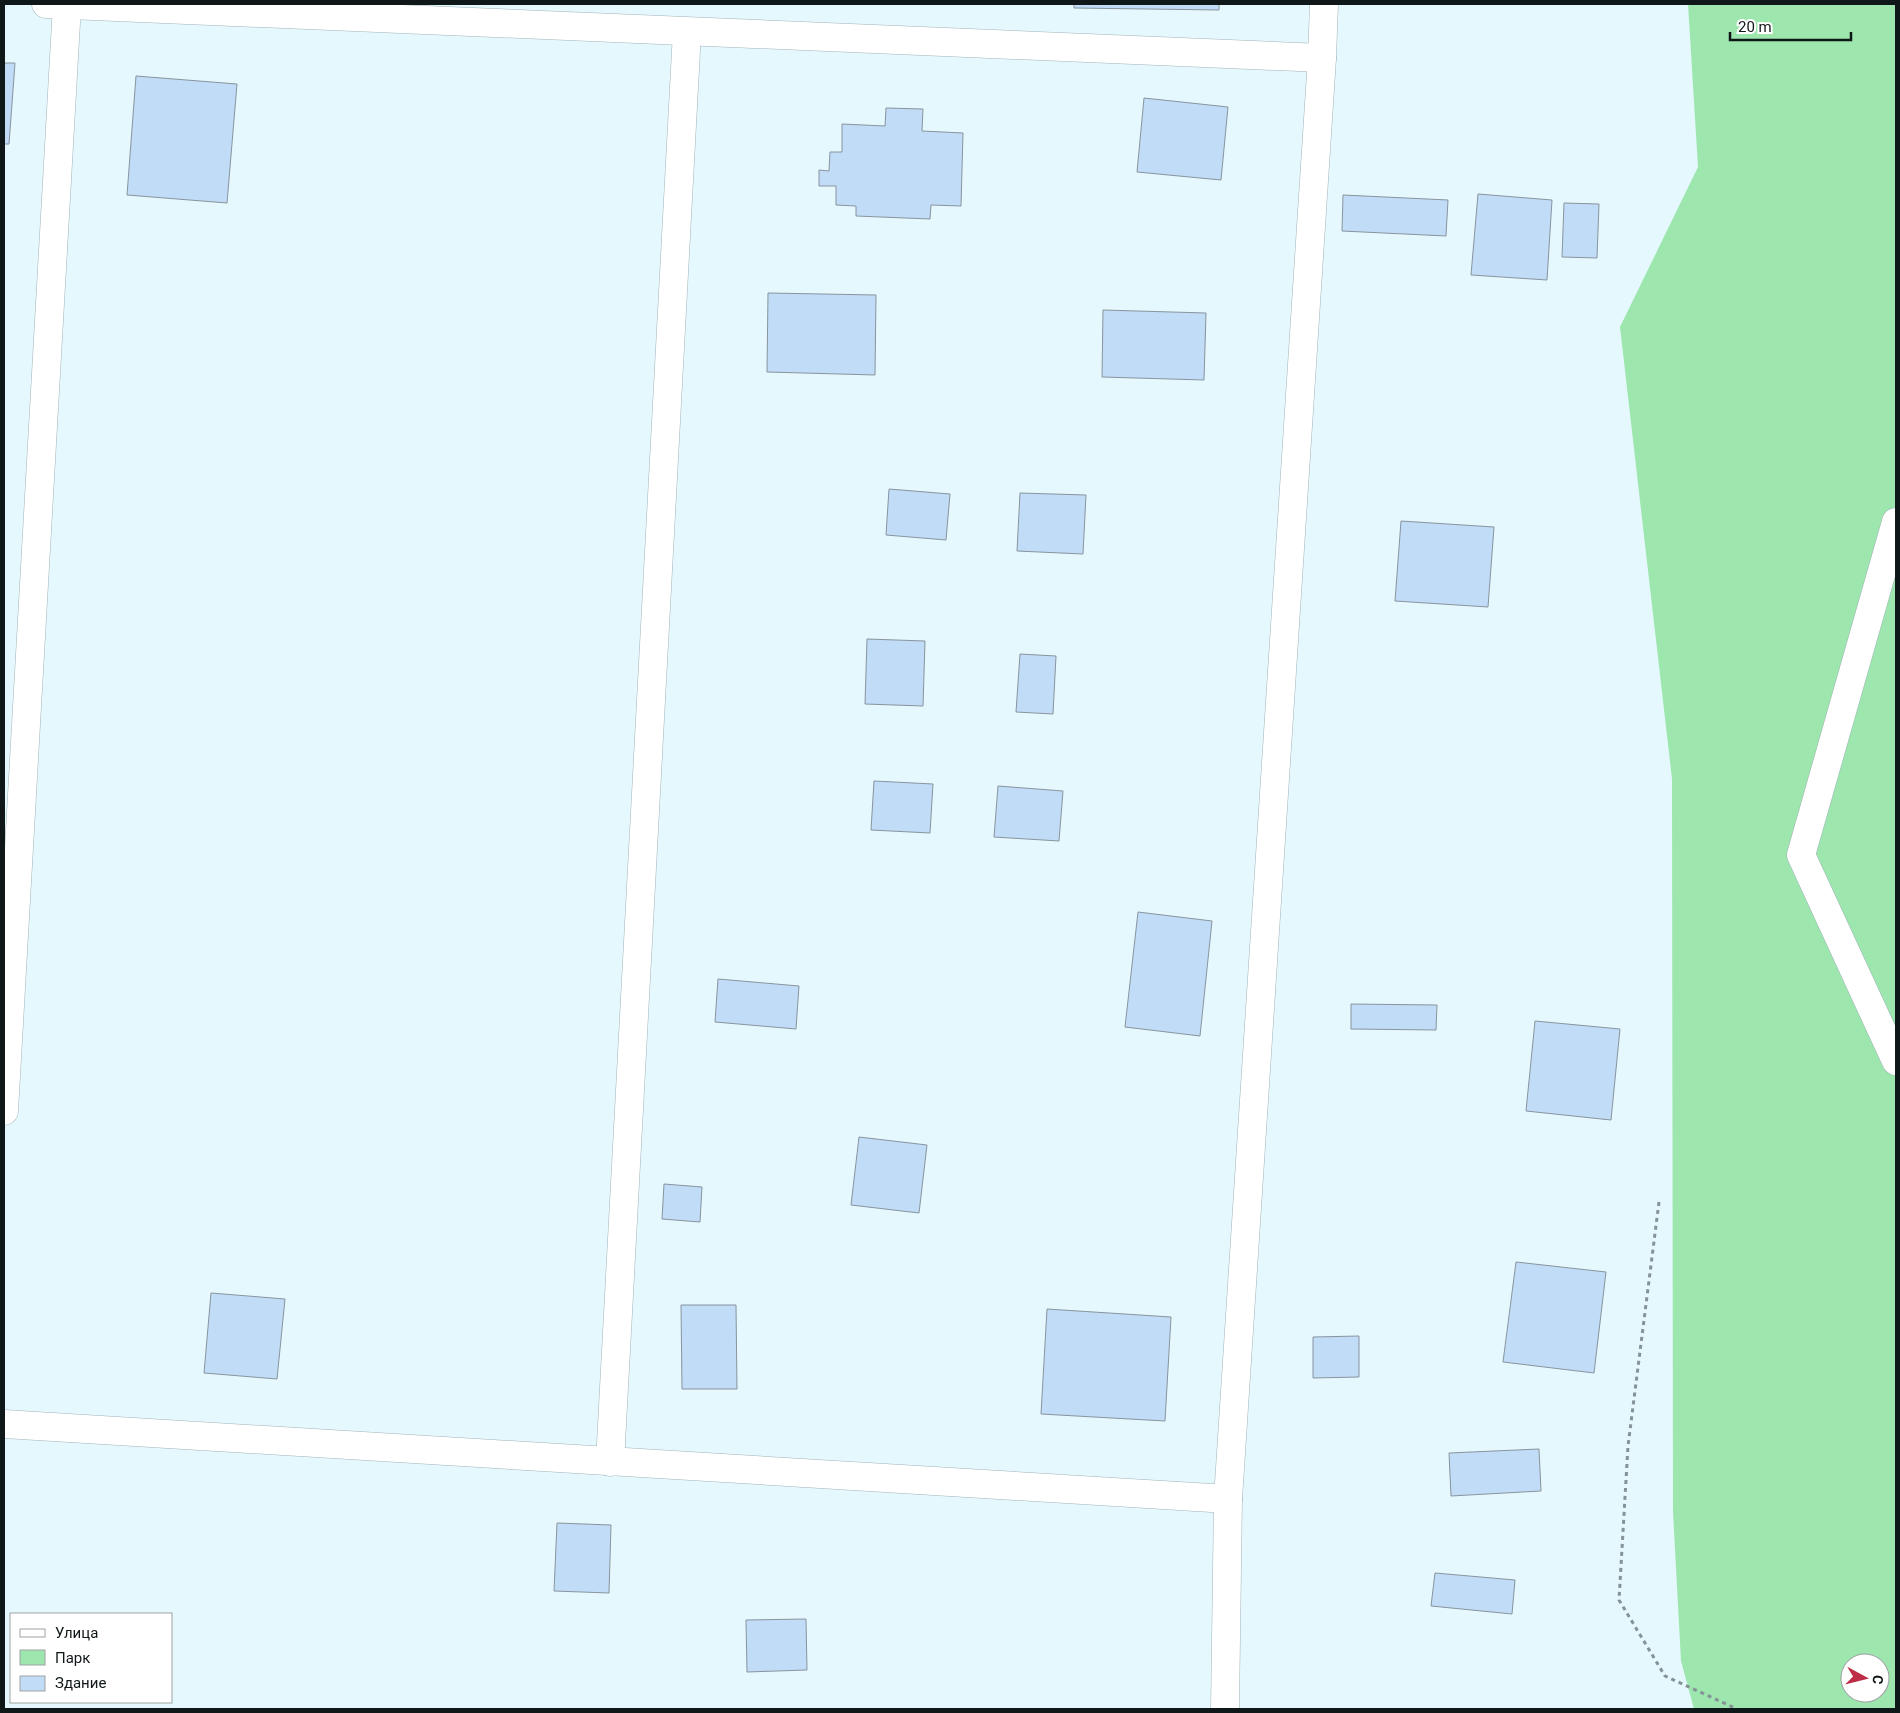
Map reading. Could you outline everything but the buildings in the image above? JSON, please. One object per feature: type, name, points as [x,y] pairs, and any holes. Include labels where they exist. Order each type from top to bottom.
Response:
[{"type":"street","points":[[4,1111],[56,4],[1322,58]]},
{"type":"street","points":[[1224,1709],[1228,1500],[1324,4]]},
{"type":"street","points":[[610,1462],[687,32]]},
{"type":"street","points":[[1896,522],[1802,855],[1896,1061]]},
{"type":"street","points":[[4,1424],[1228,1500]]},
{"type":"path","points":[[1658,1202],[1628,1446],[1619,1600],[1665,1676],[1738,1709]]},
{"type":"green space","points":[[1688,4],[1896,4],[1896,1709],[1694,1709],[1681,1661],[1673,1512],[1672,779],[1620,327],[1698,167]]}]
